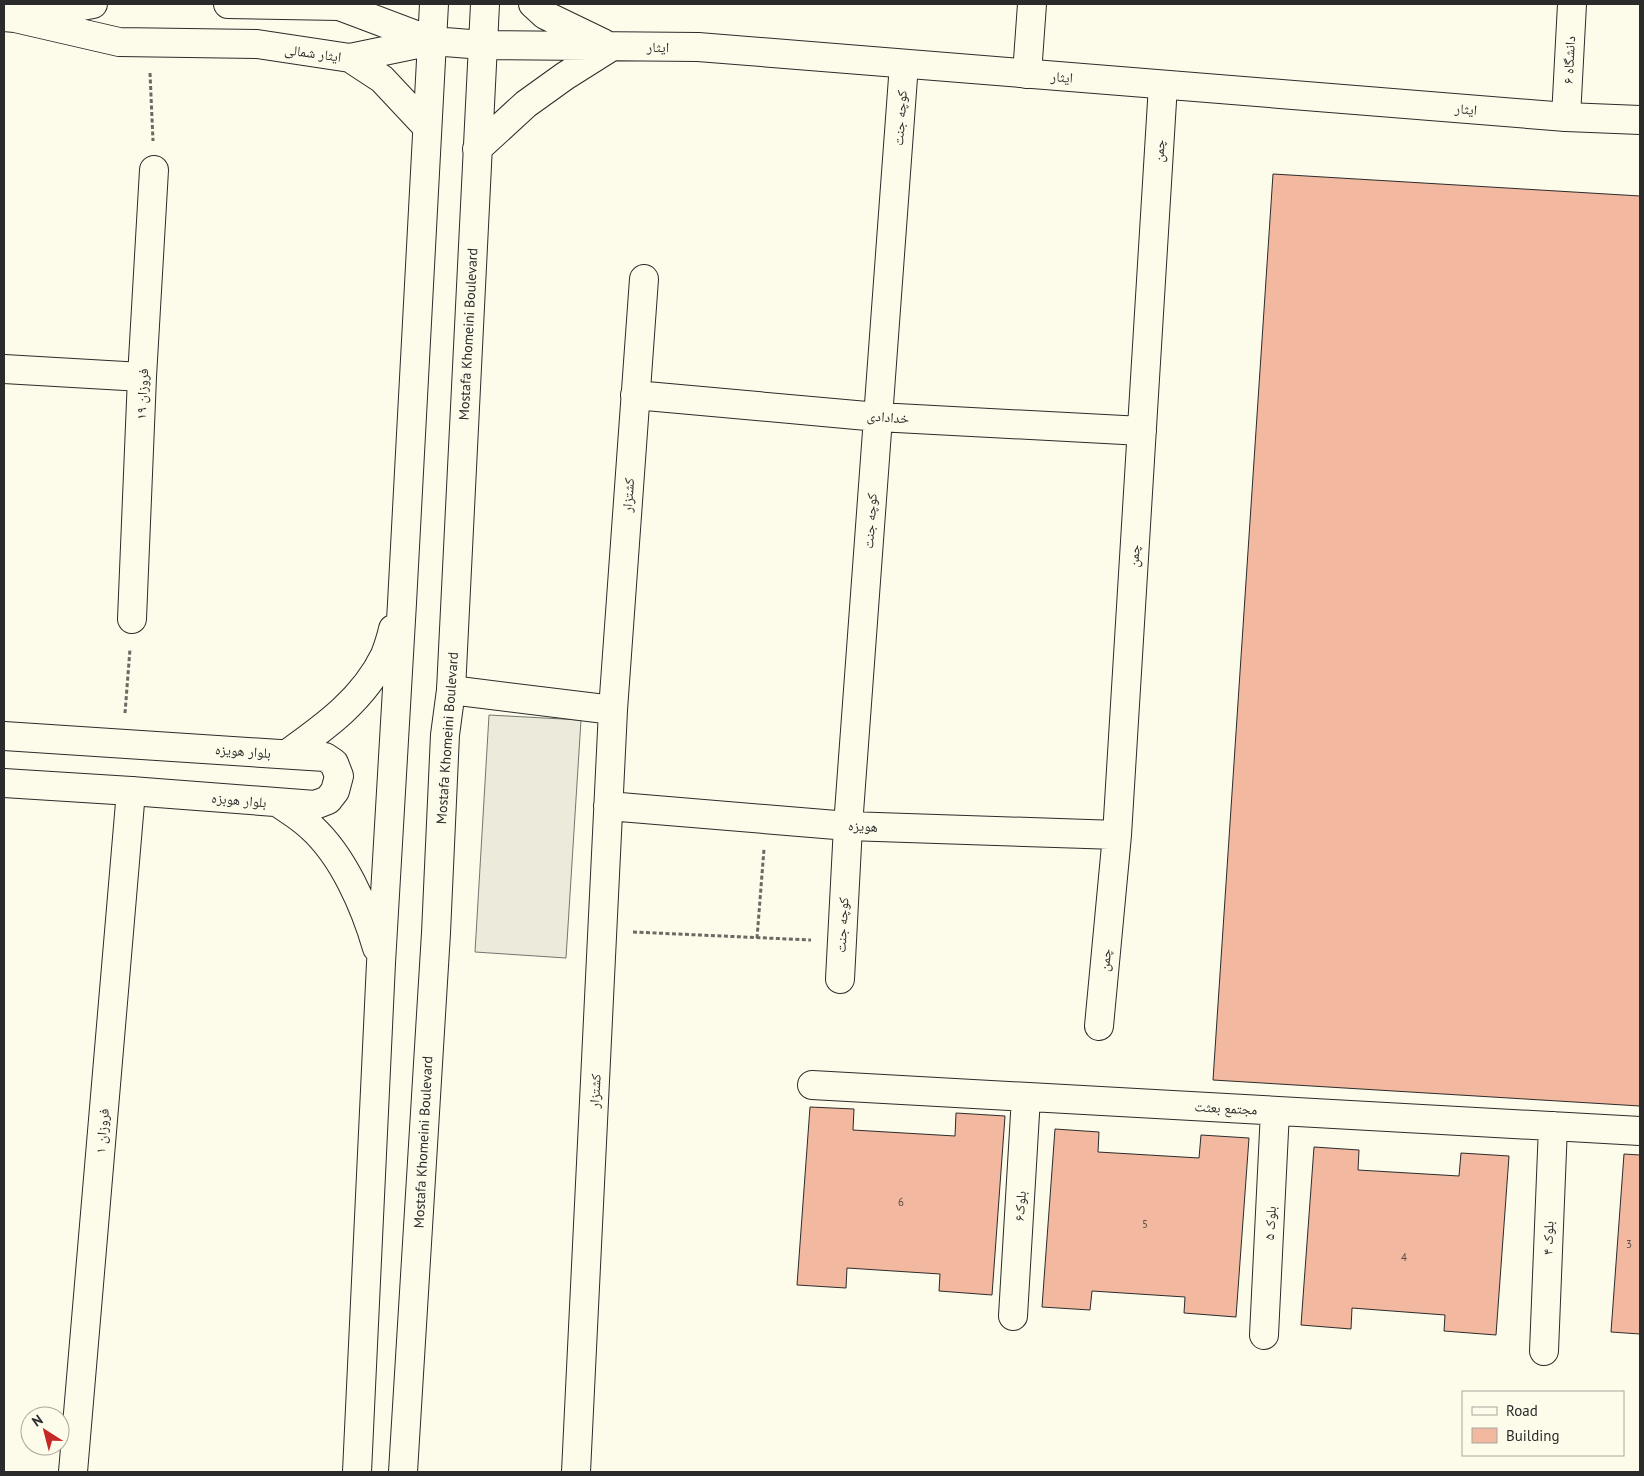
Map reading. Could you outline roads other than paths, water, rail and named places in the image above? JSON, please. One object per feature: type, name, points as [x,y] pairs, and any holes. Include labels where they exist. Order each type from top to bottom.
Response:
[{"type":"street","name":"ایثار شمالی","points":[[9,18],[93,4]]},
{"type":"street","points":[[228,4],[341,5],[432,41]]},
{"type":"street","points":[[357,1472],[381,963],[434,4]]},
{"type":"street","name":"Mostafa Khomeini Boulevard","points":[[403,1472],[436,933],[445,735],[451,690],[485,4]]},
{"type":"street","points":[[533,4],[545,15],[611,47]]},
{"type":"street","points":[[1027,74],[1032,4]]},
{"type":"street","name":"دانشگاه ۶","points":[[1566,117],[1572,4]]},
{"type":"street","name":"ایثار شمالی","points":[[9,18],[118,42],[257,44],[350,58],[432,41]]},
{"type":"street","name":"ایثار","points":[[432,41],[483,45],[698,48],[1566,117],[1640,120]]},
{"type":"street","points":[[477,149],[526,104],[611,47]]},
{"type":"street","points":[[350,58],[382,79],[427,127]]},
{"type":"street","name":"کوچه جنت","points":[[840,979],[848,826],[904,64]]},
{"type":"street","name":"چمن","points":[[1099,1026],[1117,835],[1163,85]]},
{"type":"street","name":"فروزان ۱۹","points":[[132,619],[142,377],[154,170]]},
{"type":"street","name":"کشتزار","points":[[576,1472],[613,710],[644,279]]},
{"type":"street","points":[[4,369],[142,377]]},
{"type":"street","name":"خدادادی","points":[[635,395],[878,417],[1142,431]]},
{"type":"street","name":"بلوار هویزه","points":[[4,736],[286,754],[332,722],[364,688],[384,656],[402,603]]},
{"type":"street","points":[[451,690],[613,710]]},
{"type":"street","points":[[280,804],[315,805],[328,800],[335,791],[339,776],[334,763],[324,757],[286,754]]},
{"type":"street","name":"بلوار هوبزه","points":[[4,783],[131,790],[280,804],[311,826],[332,850],[356,893],[371,927],[381,963]]},
{"type":"street","name":"فروزان ۱","points":[[73,1472],[131,790]]},
{"type":"street","name":"هویزه","points":[[608,806],[848,826],[1117,835]]},
{"type":"street","name":"مجتمع بعثت","points":[[812,1085],[1640,1131]]},
{"type":"street","name":"بلوک۶","points":[[1013,1316],[1026,1097]]},
{"type":"street","name":"بلوک ۵","points":[[1264,1335],[1275,1111]]},
{"type":"street","name":"بلوک ۴","points":[[1544,1351],[1553,1126]]}]
